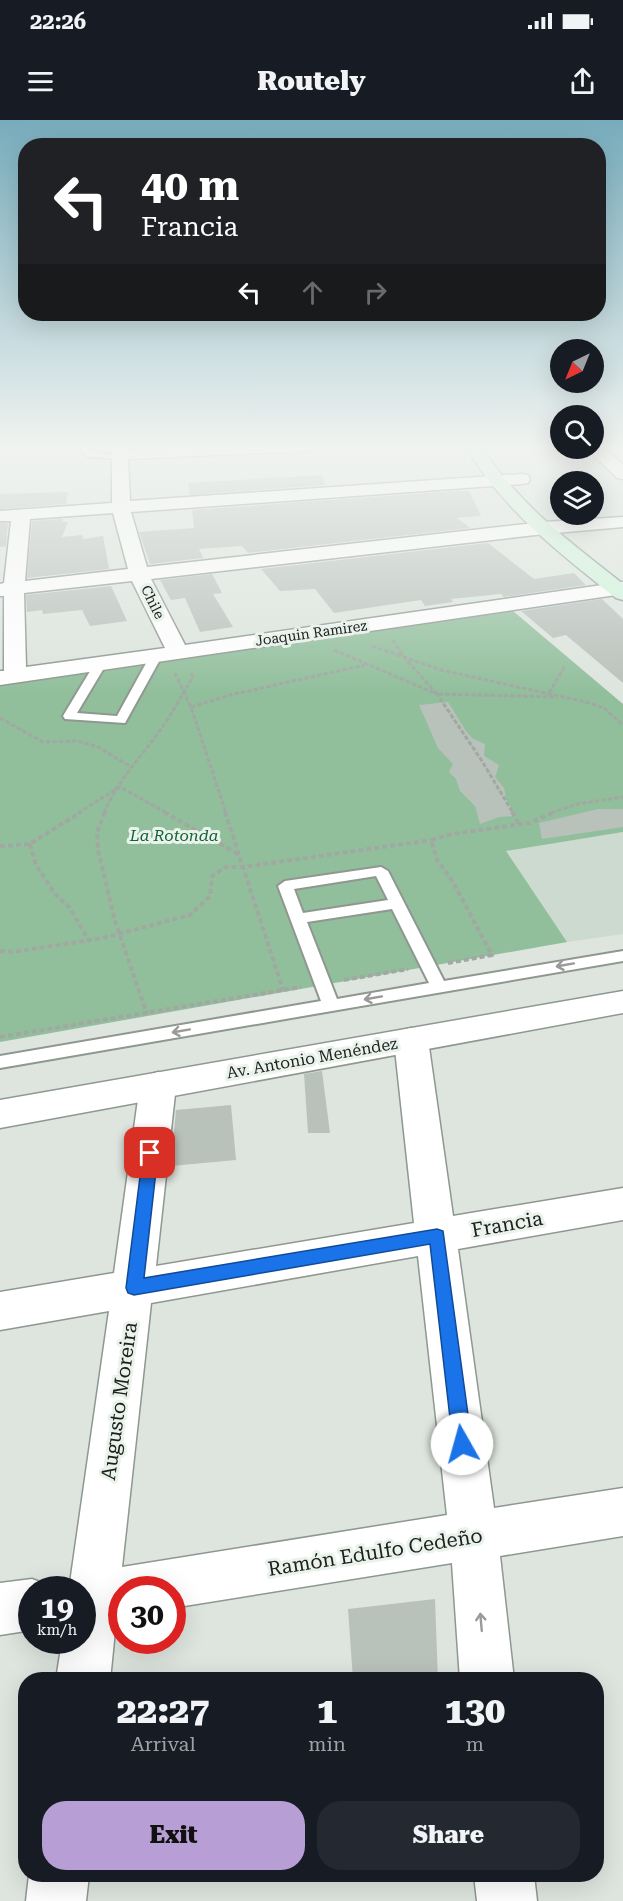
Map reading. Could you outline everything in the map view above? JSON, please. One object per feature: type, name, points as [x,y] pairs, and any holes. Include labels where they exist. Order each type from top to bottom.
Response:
[{"type":"main road","points":[[573,527],[590,540]]},
{"type":"main road","points":[[544,528],[621,590]]},
{"type":"street","points":[[7,677],[10,527]]},
{"type":"street","name":"Chile","points":[[126,527],[139,574],[181,663]]},
{"type":"street","points":[[7,589],[544,528],[570,527]]},
{"type":"street","name":"Joaquin Ramirez","points":[[7,677],[156,656],[181,663],[621,590]]},
{"type":"street","name":"Av. Antonio Menéndez","points":[[0,1114],[623,1002]]},
{"type":"street","points":[[411,1041],[474,1537],[486,1672]]},
{"type":"street","name":"Augusto Moreira","points":[[85,1672],[106,1593],[134,1288],[159,1085]]},
{"type":"street","name":"Francia","points":[[0,1311],[623,1204]]},
{"type":"street","name":"Ramón Edulfo Cedeño","points":[[106,1593],[623,1512]]},
{"type":"street","points":[[0,1609],[18,1606]]},
{"type":"street","points":[[56,1901],[58,1882]]},
{"type":"street","points":[[505,1882],[507,1901]]},
{"type":"lane","points":[[101,663],[69,716],[121,720],[156,656]]},
{"type":"lane","points":[[331,1005],[285,886],[381,871],[439,987]]},
{"type":"lane","points":[[298,919],[397,903]]},
{"type":"lane","points":[[0,1062],[623,956]]},
{"type":"path","points":[[519,824],[482,761],[436,694],[403,656],[441,670],[549,693],[604,708],[623,725]]},
{"type":"path","points":[[149,1020],[119,933],[103,875],[97,832],[110,799],[131,767],[154,739],[193,677],[181,663]]},
{"type":"path","points":[[181,663],[184,692],[191,706],[283,990]]},
{"type":"path","points":[[191,706],[366,664],[436,694],[517,694],[570,698]]},
{"type":"path","points":[[549,693],[565,666]]},
{"type":"path","points":[[0,718],[43,742],[78,741],[98,747],[131,767]]},
{"type":"path","points":[[120,787],[239,855]]},
{"type":"path","points":[[0,846],[30,844],[120,787]]},
{"type":"path","points":[[0,951],[13,952],[89,939],[190,915],[210,896],[212,876],[226,867],[243,867],[431,840],[452,834],[530,823],[577,804],[623,797]]},
{"type":"path","points":[[0,1037],[492,955],[453,882],[437,860],[431,840]]},
{"type":"path","points":[[30,844],[36,865],[55,894],[69,907],[89,939]]},
{"type":"shaded area","points":[[623,832],[623,934],[567,942],[505,851]]},
{"type":"green space","name":"La Rotonda","points":[[513,611],[623,704],[623,832],[506,851],[567,942],[0,1042],[0,685]]},
{"type":"building","points":[[0,527],[8,527],[6,546],[0,547]]},
{"type":"building","points":[[31,527],[66,527],[62,537],[82,535],[83,539],[103,536],[109,569],[27,578]]},
{"type":"building","points":[[194,528],[470,528],[248,553],[242,546],[199,549],[203,558],[150,564],[139,532]]},
{"type":"building","points":[[488,543],[534,579],[574,573],[586,585],[504,597],[501,594],[451,599],[453,602],[425,606],[421,600],[334,613],[315,589],[280,591],[261,569]]},
{"type":"building","points":[[212,574],[222,593],[213,594],[233,627],[200,632],[185,598],[171,600],[160,580]]},
{"type":"building","points":[[111,586],[127,621],[90,626],[82,610],[43,614],[42,610],[27,612],[26,595]]},
{"type":"building","points":[[602,599],[623,619],[623,683],[566,635],[553,638],[521,611]]},
{"type":"building","points":[[448,702],[472,738],[485,744],[484,756],[499,765],[495,777],[504,788],[506,799],[516,816],[499,817],[480,824],[475,806],[460,791],[456,779],[449,772],[453,764],[438,748],[419,705]]},
{"type":"building","points":[[598,809],[623,809],[623,827],[542,839],[539,823]]},
{"type":"building","points":[[322,1071],[330,1133],[308,1133],[304,1074]]},
{"type":"building","points":[[231,1105],[236,1160],[171,1166],[176,1110]]},
{"type":"building","points":[[435,1599],[438,1672],[352,1672],[348,1609]]},
{"type":"route","points":[[150,1153],[134,1288],[437,1236],[462,1444]]}]
